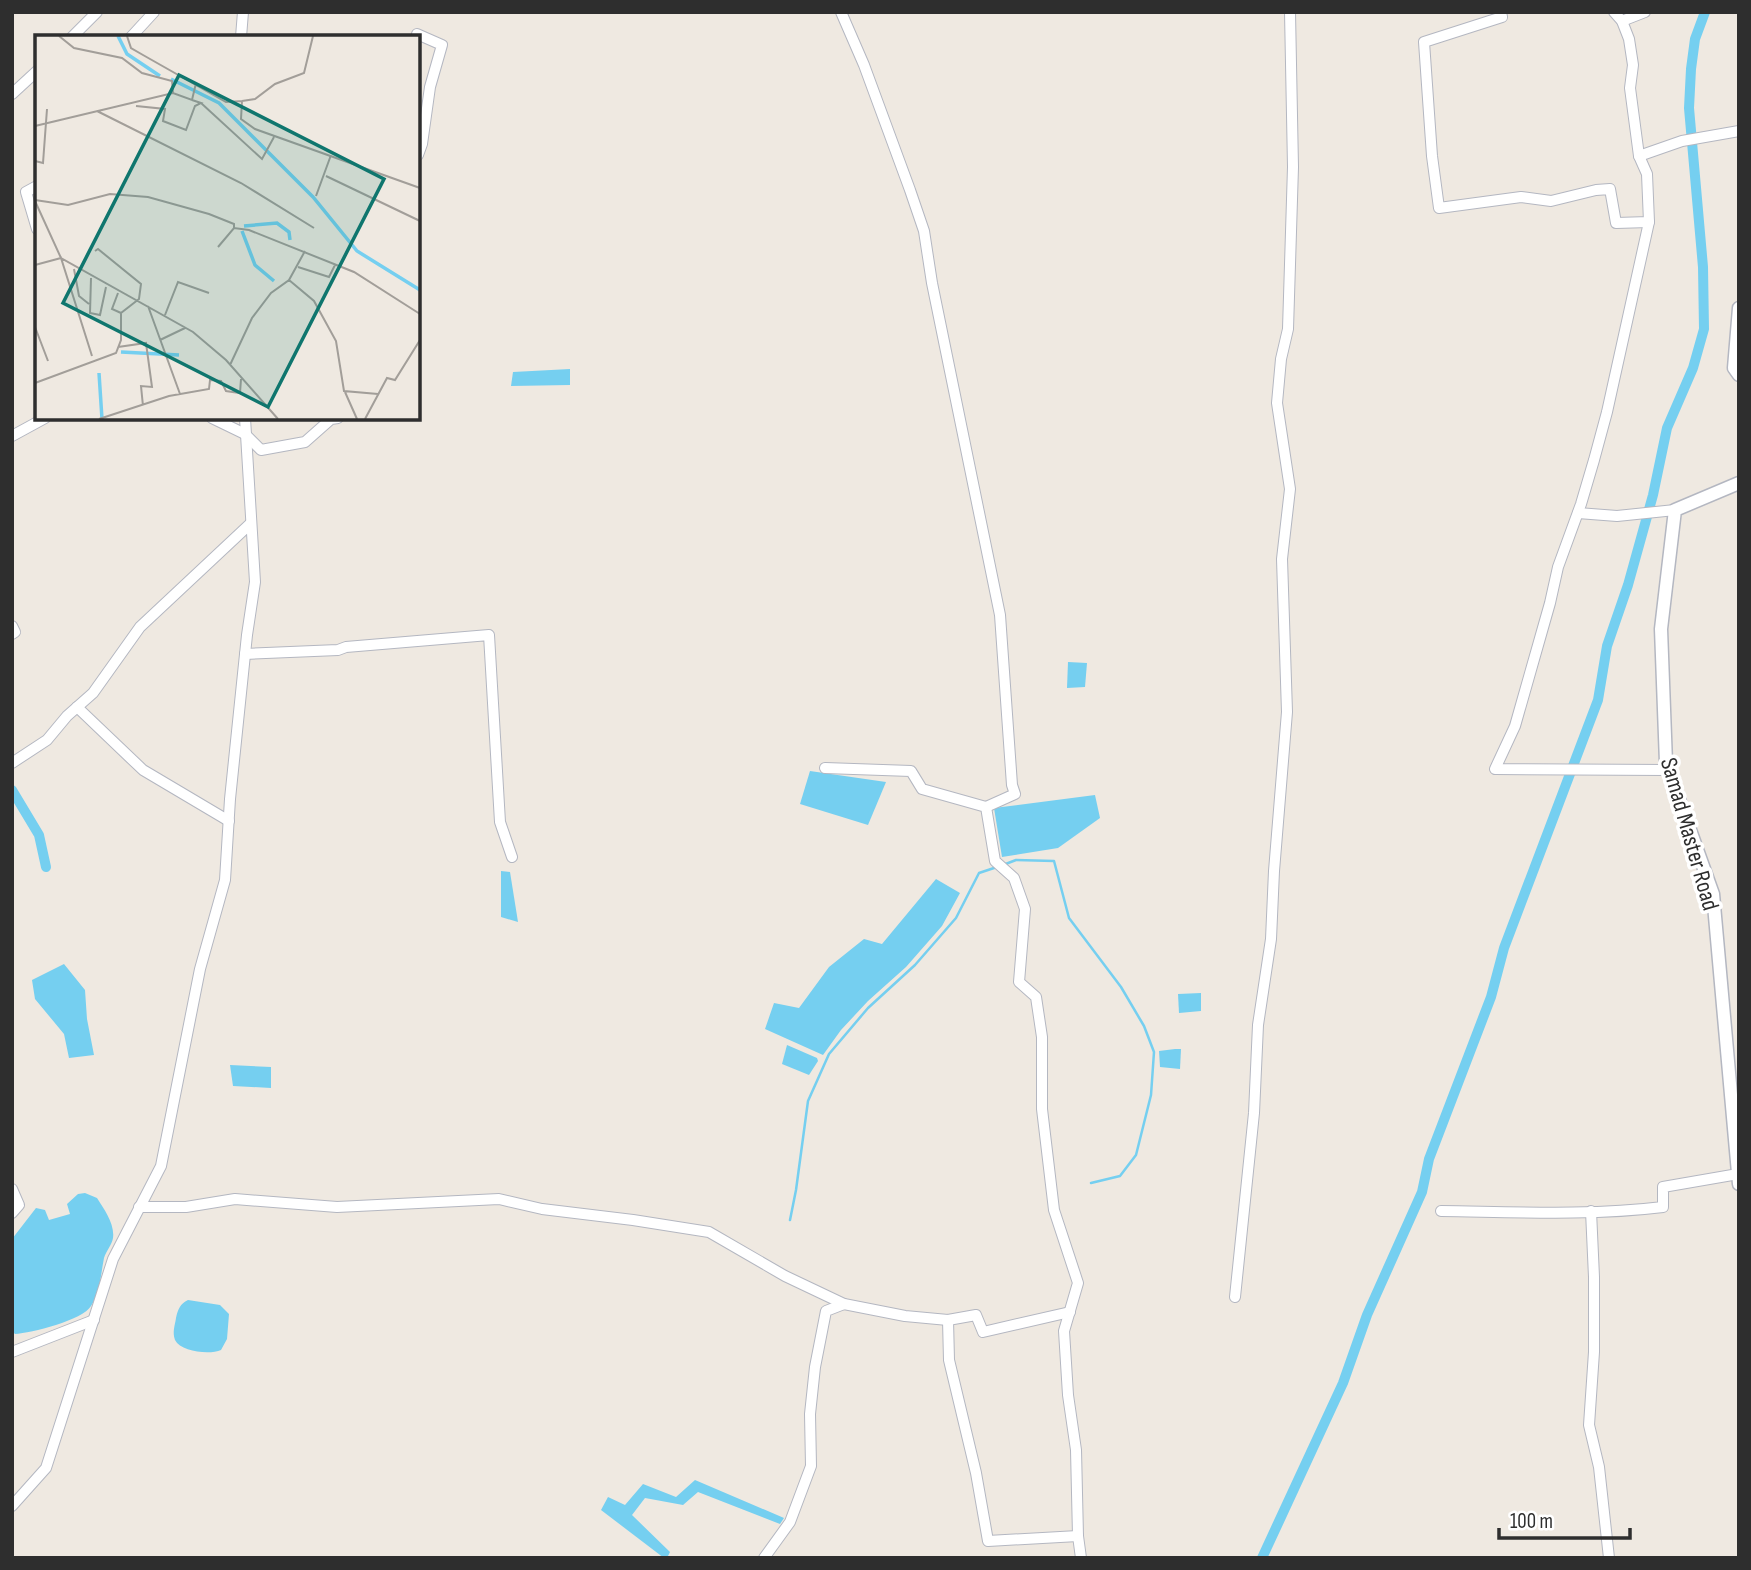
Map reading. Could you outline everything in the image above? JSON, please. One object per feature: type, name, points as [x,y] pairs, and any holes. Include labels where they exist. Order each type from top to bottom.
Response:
[{"type":"street","points":[[74,35],[97,12]]},
{"type":"street","points":[[133,35],[154,12]]},
{"type":"street","points":[[241,35],[243,12]]},
{"type":"street","points":[[825,768],[911,772],[922,789],[986,807],[1015,794],[1012,785],[1000,615],[932,283],[924,231],[864,65],[841,12]]},
{"type":"street","points":[[1235,1297],[1254,1112],[1258,1025],[1270,939],[1287,712],[1282,559],[1290,489],[1277,403],[1281,359],[1288,329],[1293,167],[1290,12]]},
{"type":"street","points":[[1501,12],[1502,17],[1424,43],[1432,156],[1439,208],[1521,197],[1551,201],[1610,189],[1616,223],[1649,222]]},
{"type":"street","points":[[1614,12],[1622,21],[1629,39],[1633,65],[1630,88],[1639,156],[1647,174],[1649,222],[1607,412],[1578,513],[1558,567],[1515,726],[1496,769],[1668,770]]},
{"type":"street","points":[[1622,21],[1646,12]]},
{"type":"street","points":[[420,36],[442,45],[430,87],[420,150]]},
{"type":"street","points":[[12,93],[35,73]]},
{"type":"street","points":[[1639,156],[1682,141],[1739,131]]},
{"type":"street","points":[[35,187],[26,192],[35,222]]},
{"type":"street","points":[[1739,308],[1734,368],[1739,376]]},
{"type":"street","points":[[12,436],[41,420]]},
{"type":"street","points":[[216,420],[245,434],[261,450],[305,442],[330,420]]},
{"type":"street","points":[[12,1506],[46,1468],[113,1259],[161,1166],[200,969],[225,880],[245,654],[255,582],[245,420]]},
{"type":"street","points":[[1578,513],[1617,516],[1671,510],[1739,483]]},
{"type":"street","name":"Samad Master Road","points":[[1671,510],[1661,629],[1665,763],[1713,894],[1738,1179]]},
{"type":"street","points":[[16,761],[47,740],[67,716],[93,694],[140,627],[250,524]]},
{"type":"street","points":[[12,626],[15,632],[12,634]]},
{"type":"street","points":[[245,654],[338,650],[346,647],[489,635],[500,822],[512,857]]},
{"type":"street","points":[[77,707],[143,770],[229,821]]},
{"type":"street","points":[[986,807],[995,860],[1014,878],[1025,909],[1019,982],[1036,997],[1042,1037],[1042,1108],[1054,1210],[1078,1283],[1064,1331],[1068,1395],[1076,1450],[1081,1558]]},
{"type":"street","points":[[1441,1211],[1591,1211],[1663,1207],[1663,1187],[1738,1179]]},
{"type":"street","points":[[12,1189],[19,1205],[12,1213]]},
{"type":"street","points":[[139,1208],[186,1207],[235,1199],[337,1207],[499,1199],[542,1209],[709,1232],[785,1276],[844,1304],[905,1316],[948,1320],[976,1315],[984,1332],[1070,1312]]},
{"type":"street","points":[[1591,1211],[1594,1352],[1589,1425],[1599,1467],[1609,1558]]},
{"type":"street","points":[[764,1558],[790,1522],[811,1466],[810,1414],[815,1367],[827,1311],[844,1304]]},
{"type":"street","points":[[12,1352],[94,1320]]},
{"type":"street","points":[[948,1320],[949,1360],[973,1461],[988,1541],[1078,1536]]},
{"type":"water","points":[[570,369],[570,385],[511,386],[513,372]]},
{"type":"water","points":[[1068,662],[1087,663],[1085,687],[1067,688]]},
{"type":"water","points":[[810,771],[886,782],[868,825],[800,804]]},
{"type":"water","points":[[1095,795],[1100,818],[1058,848],[1002,857],[994,808]]},
{"type":"water","points":[[501,871],[510,872],[518,922],[501,917]]},
{"type":"water","points":[[936,879],[960,893],[942,926],[906,967],[841,1030],[823,1055],[765,1029],[774,1003],[799,1008],[829,967],[864,939],[882,944]]},
{"type":"water","points":[[64,964],[85,990],[94,1055],[69,1058],[64,1034],[35,999],[32,980]]},
{"type":"water","points":[[1201,993],[1201,1011],[1179,1013],[1178,994]]},
{"type":"water","points":[[787,1045],[817,1058],[818,1061],[809,1075],[782,1064]]},
{"type":"water","points":[[1181,1049],[1180,1069],[1160,1067],[1159,1051]]},
{"type":"water","points":[[230,1065],[271,1067],[271,1088],[233,1086]]},
{"type":"water","points":[[85,1193],[97,1198],[108,1217],[113,1233],[94,1301],[86,1311],[68,1321],[15,1334],[12,1331],[12,1239],[36,1208],[45,1210],[49,1220],[70,1214],[67,1204],[78,1194]]},
{"type":"water","points":[[188,1300],[220,1305],[229,1314],[227,1339],[221,1350],[196,1351],[183,1347],[175,1340],[178,1312],[181,1305]]},
{"type":"water","points":[[695,1480],[784,1518],[780,1524],[698,1492],[683,1505],[645,1498],[632,1515],[670,1552],[667,1558],[664,1558],[601,1510],[608,1497],[625,1505],[643,1484],[676,1497]]},
{"type":"waterway","points":[[1262,1558],[1343,1383],[1367,1315],[1422,1192],[1429,1159],[1491,997],[1504,948],[1598,700],[1607,646],[1628,585],[1653,495],[1667,428],[1693,368],[1704,329],[1703,267],[1689,108],[1695,39],[1705,12]]},
{"type":"waterway","points":[[12,790],[39,835],[46,867]]},
{"type":"waterway","points":[[1003,865],[1016,860],[1054,861],[1069,918],[1121,987],[1144,1026],[1154,1052],[1151,1095],[1136,1155],[1120,1176],[1091,1183]]},
{"type":"waterway","points":[[790,1220],[808,1101],[829,1054],[868,1008],[915,965],[956,918],[979,873],[997,867]]}]
